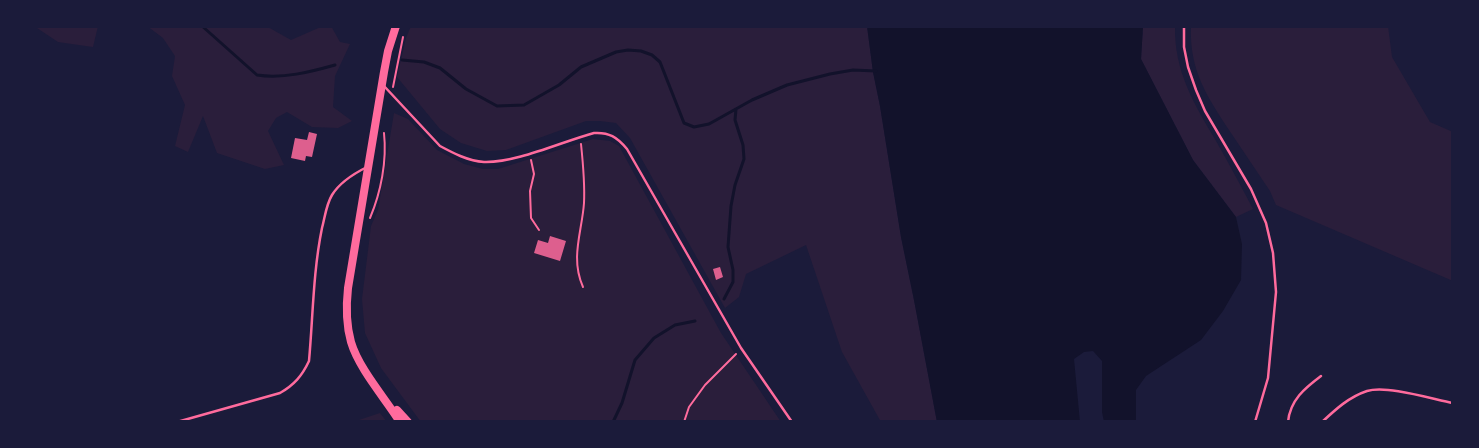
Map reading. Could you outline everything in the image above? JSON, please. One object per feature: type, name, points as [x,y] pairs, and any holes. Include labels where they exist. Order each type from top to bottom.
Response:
[{"type":"main road","points":[[396,26],[388,51],[382,84],[346,306],[352,344],[360,362],[400,422]]},
{"type":"main road","points":[[380,391],[408,422]]},
{"type":"lane","points":[[1184,26],[1184,47],[1188,68],[1196,90],[1205,111],[1250,189],[1266,223],[1273,253],[1276,292],[1268,378],[1255,422]]},
{"type":"lane","points":[[382,84],[440,146],[451,152],[482,162],[507,160],[581,137],[604,132],[619,140],[627,148],[741,348],[792,422]]},
{"type":"lane","points":[[177,422],[280,393],[298,380],[304,372],[309,361],[314,280],[319,243],[327,207],[331,196],[344,181],[368,166]]},
{"type":"lane","points":[[1288,422],[1289,414],[1296,398],[1307,386],[1321,376]]},
{"type":"lane","points":[[1322,422],[1335,409],[1352,398],[1370,390],[1390,390],[1453,403]]},
{"type":"path","points":[[390,93],[395,83],[403,32]]},
{"type":"path","points":[[370,218],[377,202],[386,151],[384,132]]},
{"type":"path","points":[[581,137],[584,203],[576,260],[582,287]]},
{"type":"path","points":[[529,153],[534,174],[530,191],[531,218],[539,230]]},
{"type":"path","points":[[684,422],[689,407],[705,385],[741,348]]},
{"type":"shaded area","points":[[34,26],[98,26],[93,47],[58,42]]},
{"type":"shaded area","points":[[147,26],[266,26],[291,40],[323,26],[331,26],[340,42],[350,44],[335,76],[333,107],[352,121],[338,128],[312,127],[287,112],[276,118],[268,131],[284,165],[265,169],[217,153],[203,116],[188,152],[175,146],[185,105],[172,76],[175,56],[163,38]]},
{"type":"shaded area","points":[[411,26],[867,26],[901,237],[937,422],[881,422],[842,352],[806,245],[746,274],[739,297],[725,308],[630,138],[616,123],[586,121],[506,150],[487,151],[461,143],[440,129],[397,77],[406,38]]},
{"type":"shaded area","points":[[867,26],[1143,26],[1141,59],[1193,160],[1236,217],[1242,244],[1241,280],[1223,311],[1201,340],[1146,376],[1136,390],[1136,422],[1104,422],[1102,412],[1102,361],[1093,351],[1084,352],[1074,359],[1080,422],[937,422],[901,237]]},
{"type":"shaded area","points":[[1143,26],[1175,26],[1178,58],[1187,86],[1200,114],[1253,209],[1236,217],[1193,160],[1141,59]]},
{"type":"shaded area","points":[[1191,26],[1388,26],[1392,57],[1430,122],[1453,132],[1453,281],[1276,205],[1270,191],[1208,96],[1193,57]]},
{"type":"shaded area","points":[[394,113],[408,119],[437,150],[464,164],[483,169],[498,169],[593,139],[610,141],[619,146],[721,333],[781,422],[421,422],[381,368],[365,333],[362,299],[371,226],[378,210]]},
{"type":"shaded area","points":[[380,413],[387,422],[353,422]]},
{"type":"building","points":[[309,132],[317,134],[312,157],[306,156],[305,161],[291,158],[295,138],[307,140]]},
{"type":"building","points":[[550,236],[566,241],[560,261],[534,253],[538,240],[548,243]]},
{"type":"building","points":[[720,267],[723,277],[716,280],[713,269]]},
{"type":"waterway","points":[[202,26],[257,75],[287,75],[335,65]]},
{"type":"waterway","points":[[402,60],[424,62],[440,68],[466,89],[497,106],[524,105],[559,85],[581,67],[616,52],[628,50],[641,51],[652,55],[660,62],[684,123],[694,127],[709,124],[752,100],[787,85],[853,70],[876,71]]},
{"type":"waterway","points":[[724,299],[733,282],[733,270],[728,247],[731,206],[735,185],[744,159],[743,145],[735,120],[736,109]]},
{"type":"waterway","points":[[613,422],[622,403],[635,360],[654,338],[675,325],[695,321]]}]
